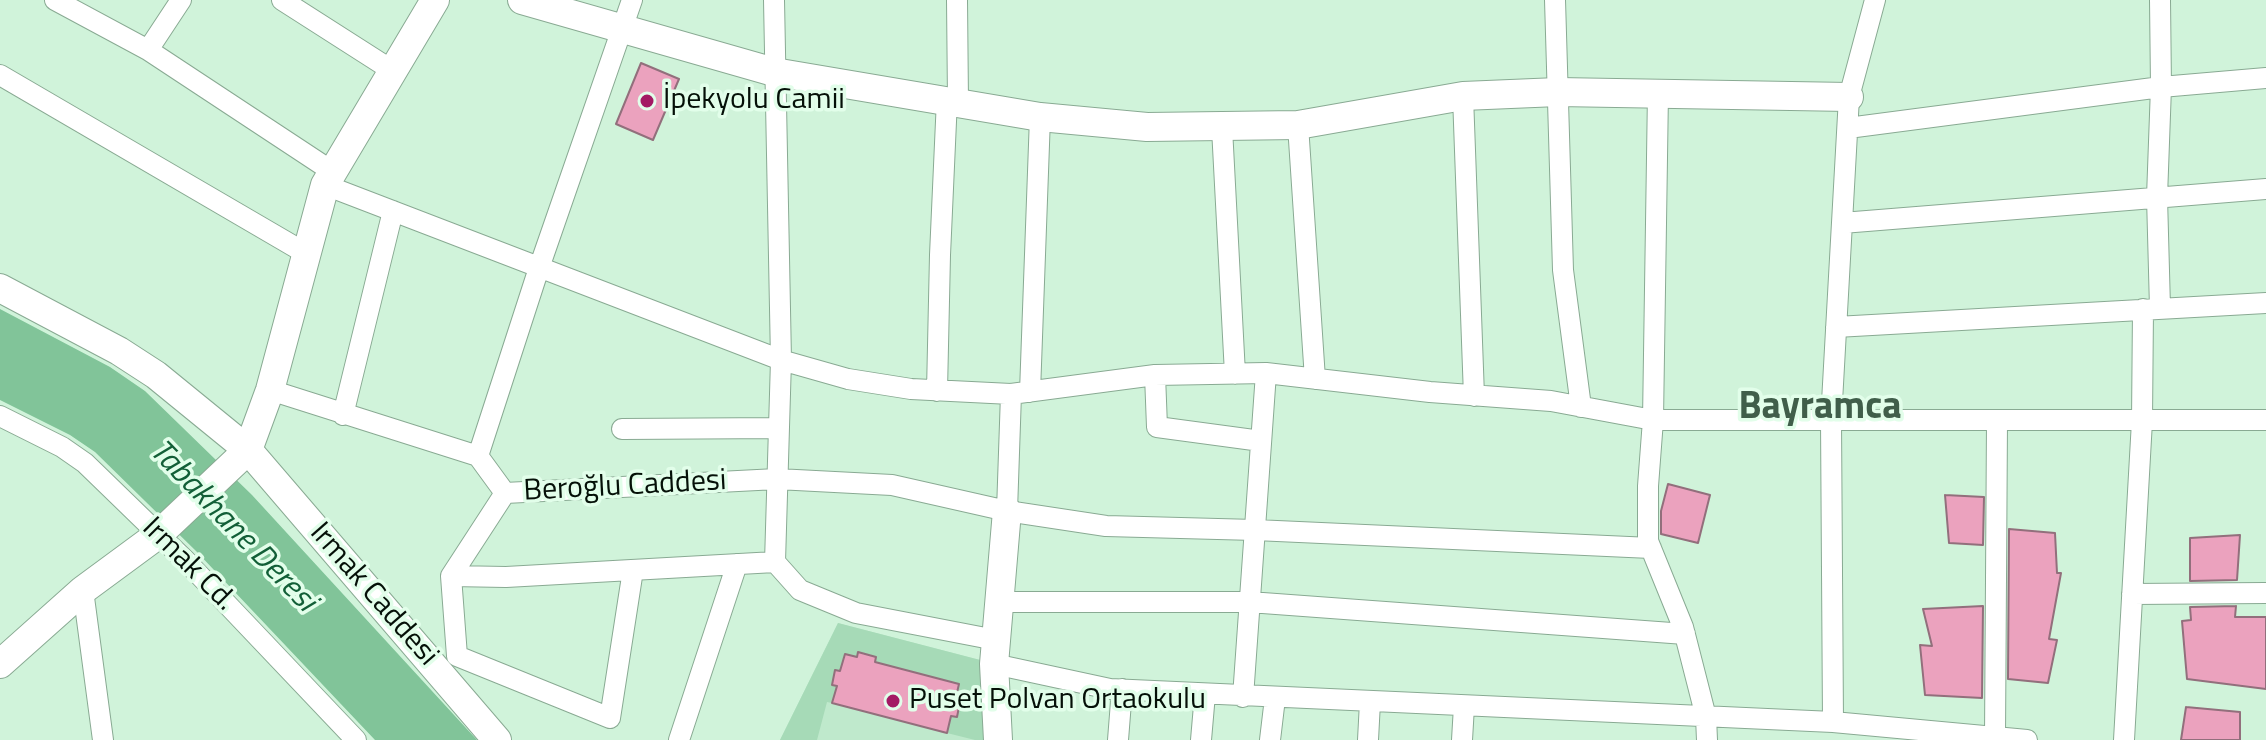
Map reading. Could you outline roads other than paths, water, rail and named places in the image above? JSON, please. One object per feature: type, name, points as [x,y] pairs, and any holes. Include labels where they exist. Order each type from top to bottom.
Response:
[{"type":"street","points":[[55,0],[148,50],[329,178],[393,211],[781,360],[848,379],[937,391],[1021,393],[1155,375],[1266,373],[1474,396],[1551,401],[1653,420],[2266,420]]},
{"type":"street","points":[[148,50],[181,0]]},
{"type":"street","points":[[282,0],[393,71]]},
{"type":"street","points":[[0,664],[83,590],[163,530],[242,455],[270,390],[329,178],[435,0]]},
{"type":"street","points":[[522,0],[774,72],[1040,117],[1147,127],[1298,125],[1463,96],[1658,92],[1849,97]]},
{"type":"street","points":[[270,390],[478,456],[632,0]]},
{"type":"street","points":[[774,0],[781,360],[775,562],[800,590],[856,613],[1122,689],[1706,717],[2027,740]]},
{"type":"street","points":[[937,391],[940,255],[957,0]]},
{"type":"street","points":[[1555,0],[1563,270],[1581,407]]},
{"type":"street","points":[[1846,729],[1831,420],[1849,97],[1875,0]]},
{"type":"street","points":[[2124,740],[2142,421],[2152,309],[2161,87],[2160,0]]},
{"type":"street","points":[[0,75],[307,254]]},
{"type":"street","points":[[1848,128],[2161,87],[2266,78]]},
{"type":"street","points":[[1658,92],[1648,541],[1685,634],[1706,717],[1707,740]]},
{"type":"street","points":[[1463,96],[1474,396]]},
{"type":"street","points":[[998,740],[995,652],[1021,393],[1040,117]]},
{"type":"street","points":[[1298,125],[1315,379]]},
{"type":"street","points":[[1222,128],[1235,374]]},
{"type":"street","points":[[1842,223],[2266,189]]},
{"type":"street","points":[[343,415],[393,211]]},
{"type":"street","points":[[0,288],[119,351],[156,375],[242,455]]},
{"type":"street","points":[[1836,327],[2266,303]]},
{"type":"street","points":[[1243,697],[1266,373]]},
{"type":"street","points":[[1155,375],[1157,427],[1261,441]]},
{"type":"street","name":"Irmak Cd.","points":[[0,416],[62,447],[85,463],[163,530],[356,740]]},
{"type":"street","points":[[1995,737],[1997,421]]},
{"type":"street","points":[[622,429],[779,428]]},
{"type":"street","name":"Irmak Caddesi","points":[[242,455],[497,740]]},
{"type":"street","name":"Beroğlu Caddesi","points":[[478,456],[505,493],[777,479],[892,485],[1007,511],[1106,526],[1651,548]]},
{"type":"street","points":[[505,493],[451,576],[457,656],[610,718],[633,570]]},
{"type":"street","points":[[451,576],[506,577],[775,562]]},
{"type":"street","points":[[679,740],[737,564]]},
{"type":"street","points":[[83,590],[103,740]]},
{"type":"street","points":[[2132,594],[2266,593]]},
{"type":"street","points":[[999,602],[1249,602],[1685,634]]},
{"type":"street","points":[[1118,740],[1122,689]]},
{"type":"street","points":[[1201,740],[1205,694]]},
{"type":"street","points":[[1270,740],[1275,698]]},
{"type":"street","points":[[1368,740],[1370,702]]},
{"type":"street","points":[[1462,740],[1464,706]]},
{"type":"water","name":"Tabakhane Deresi","points":[[0,309],[110,367],[145,391],[252,495],[477,740],[375,740],[196,551],[95,452],[70,435],[0,400]]},
{"type":"place","name":"İpekyolu Camii","points":[[647,101]]},
{"type":"place","name":"Puset Polvan Ortaokulu","points":[[893,701]]},
{"type":"district","name":"Bayramca","points":[[1820,409]]}]
